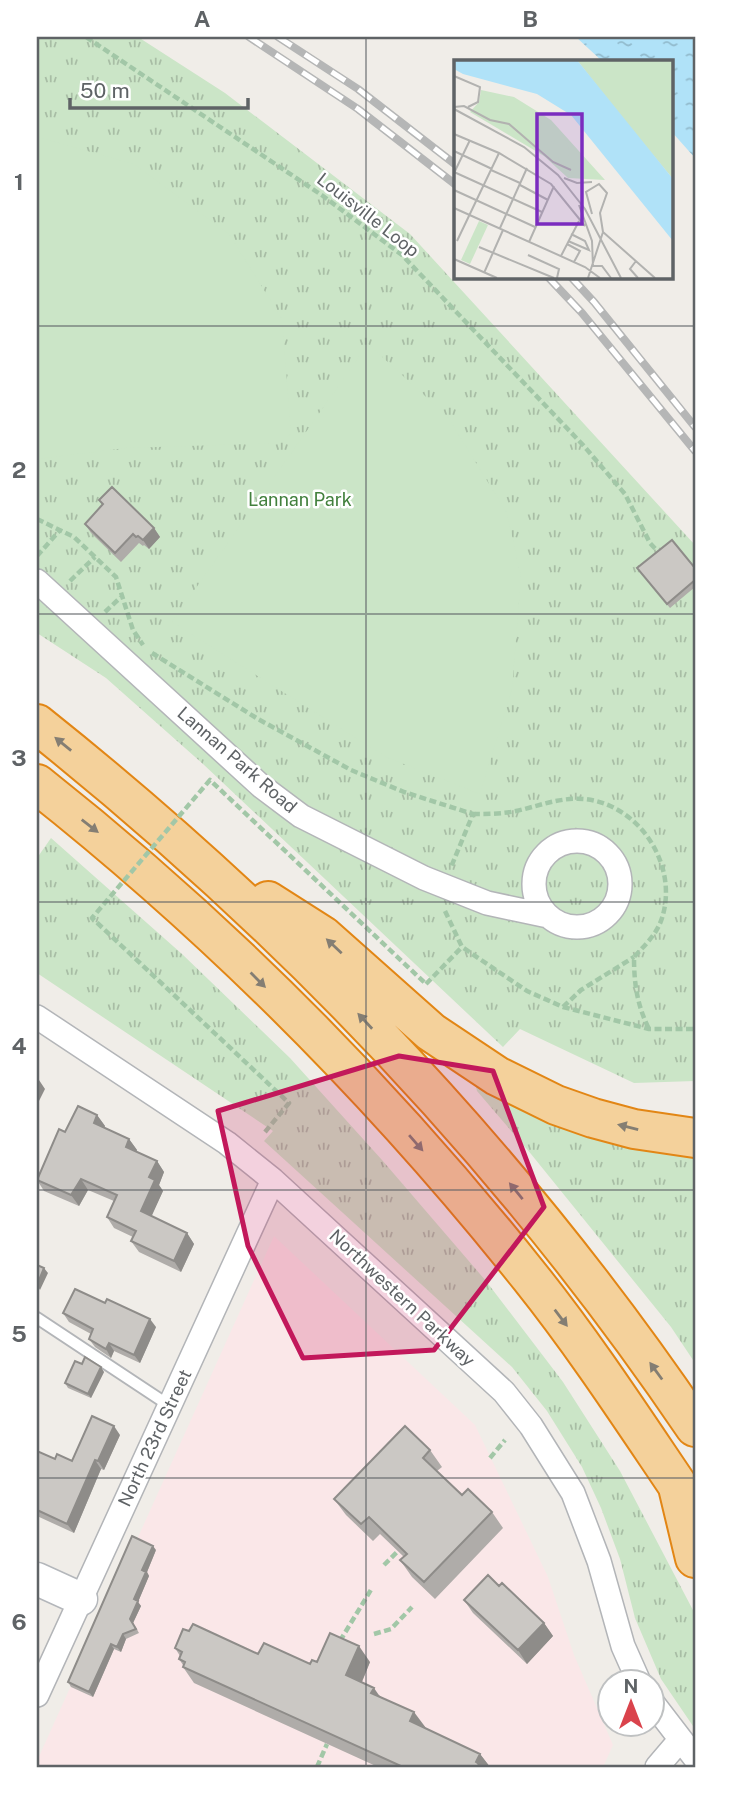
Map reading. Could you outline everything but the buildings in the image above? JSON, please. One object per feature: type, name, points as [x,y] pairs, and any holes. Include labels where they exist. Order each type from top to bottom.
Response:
[{"type":"highway","points":[[37,724],[190,851],[347,1001],[464,1129],[520,1195],[600,1296],[695,1427]]},
{"type":"highway","points":[[37,784],[104,837],[218,939],[374,1095],[532,1279],[604,1376],[686,1498],[695,1558]]},
{"type":"highway","points":[[190,851],[323,936],[431,1032],[498,1076],[537,1096],[593,1118],[634,1129],[695,1138]]},
{"type":"street","name":"Lannan Park Road","points":[[37,581],[261,786],[301,816],[424,878],[487,903],[548,916]]},
{"type":"street","name":"Northwestern Parkway","points":[[37,1017],[227,1143],[273,1180],[504,1392],[555,1461],[573,1493],[599,1561],[623,1646],[633,1668]]},
{"type":"street","name":"North 23rd Street","points":[[37,1695],[273,1180]]},
{"type":"street","points":[[37,1579],[81,1599]]},
{"type":"street","points":[[666,1721],[695,1758]]},
{"type":"street","points":[[657,1767],[680,1740]]},
{"type":"lane","points":[[37,1318],[170,1406]]},
{"type":"path","name":"Louisville Loop","points":[[86,37],[323,196],[402,255],[583,445],[625,494],[650,543],[668,563]]},
{"type":"path","points":[[37,519],[74,537],[116,577],[134,630],[148,650],[258,719],[351,770],[404,792],[473,814],[514,812],[561,799],[582,799],[600,801],[620,810],[640,826],[652,843],[666,879],[662,919],[652,938],[634,957],[581,990],[563,1007]]},
{"type":"path","points":[[37,556],[61,529]]},
{"type":"path","points":[[54,597],[95,557]]},
{"type":"path","points":[[265,1132],[289,1103],[92,918],[210,780],[426,984],[462,947]]},
{"type":"path","points":[[448,874],[473,814]]},
{"type":"path","points":[[443,902],[447,918],[462,947],[527,991],[563,1007],[649,1029],[695,1029]]},
{"type":"path","points":[[634,957],[639,1010],[649,1029]]},
{"type":"path","points":[[490,1458],[505,1440]]},
{"type":"path","points":[[384,1565],[398,1551]]},
{"type":"path","points":[[338,1644],[372,1588]]},
{"type":"path","points":[[373,1634],[391,1629],[412,1607]]},
{"type":"path","points":[[317,1767],[327,1744]]},
{"type":"highlighted area","points":[[399,1056],[493,1071],[544,1207],[434,1350],[303,1358],[248,1246],[218,1111]]},
{"type":"shaded area","points":[[274,1236],[475,1425],[548,1577],[574,1655],[596,1706],[596,1738],[610,1738],[613,1745],[603,1767],[37,1767],[37,1761]]},
{"type":"green space","name":"Lannan Park","points":[[37,37],[138,37],[225,93],[410,234],[695,545],[695,1081],[634,1083],[520,1029],[503,1047],[203,764],[106,678],[37,633]]},
{"type":"green space","points":[[37,137],[134,164],[229,234],[282,319],[291,434],[280,443],[126,448],[37,459]]},
{"type":"green space","points":[[368,344],[447,416],[507,513],[521,577],[512,689],[480,794],[386,757],[172,622]]},
{"type":"green space","points":[[51,838],[182,954],[290,1058],[486,1281],[563,1382],[620,1471],[695,1614],[695,1729],[666,1686],[666,1668],[656,1668],[635,1618],[620,1559],[601,1508],[582,1467],[547,1411],[512,1367],[264,1141],[273,1131],[37,973],[37,858]]},
{"type":"green space","points":[[474,1079],[695,1154],[695,1363],[671,1327],[477,1091]]},
{"type":"water","points":[[576,37],[695,37],[695,158],[672,132],[672,60],[601,60]]},
{"type":"railway","points":[[249,37],[358,109],[454,183]]},
{"type":"railway","points":[[278,37],[358,89],[454,163]]},
{"type":"railway","points":[[549,278],[582,313],[695,451]]},
{"type":"railway","points":[[572,278],[695,427]]}]
